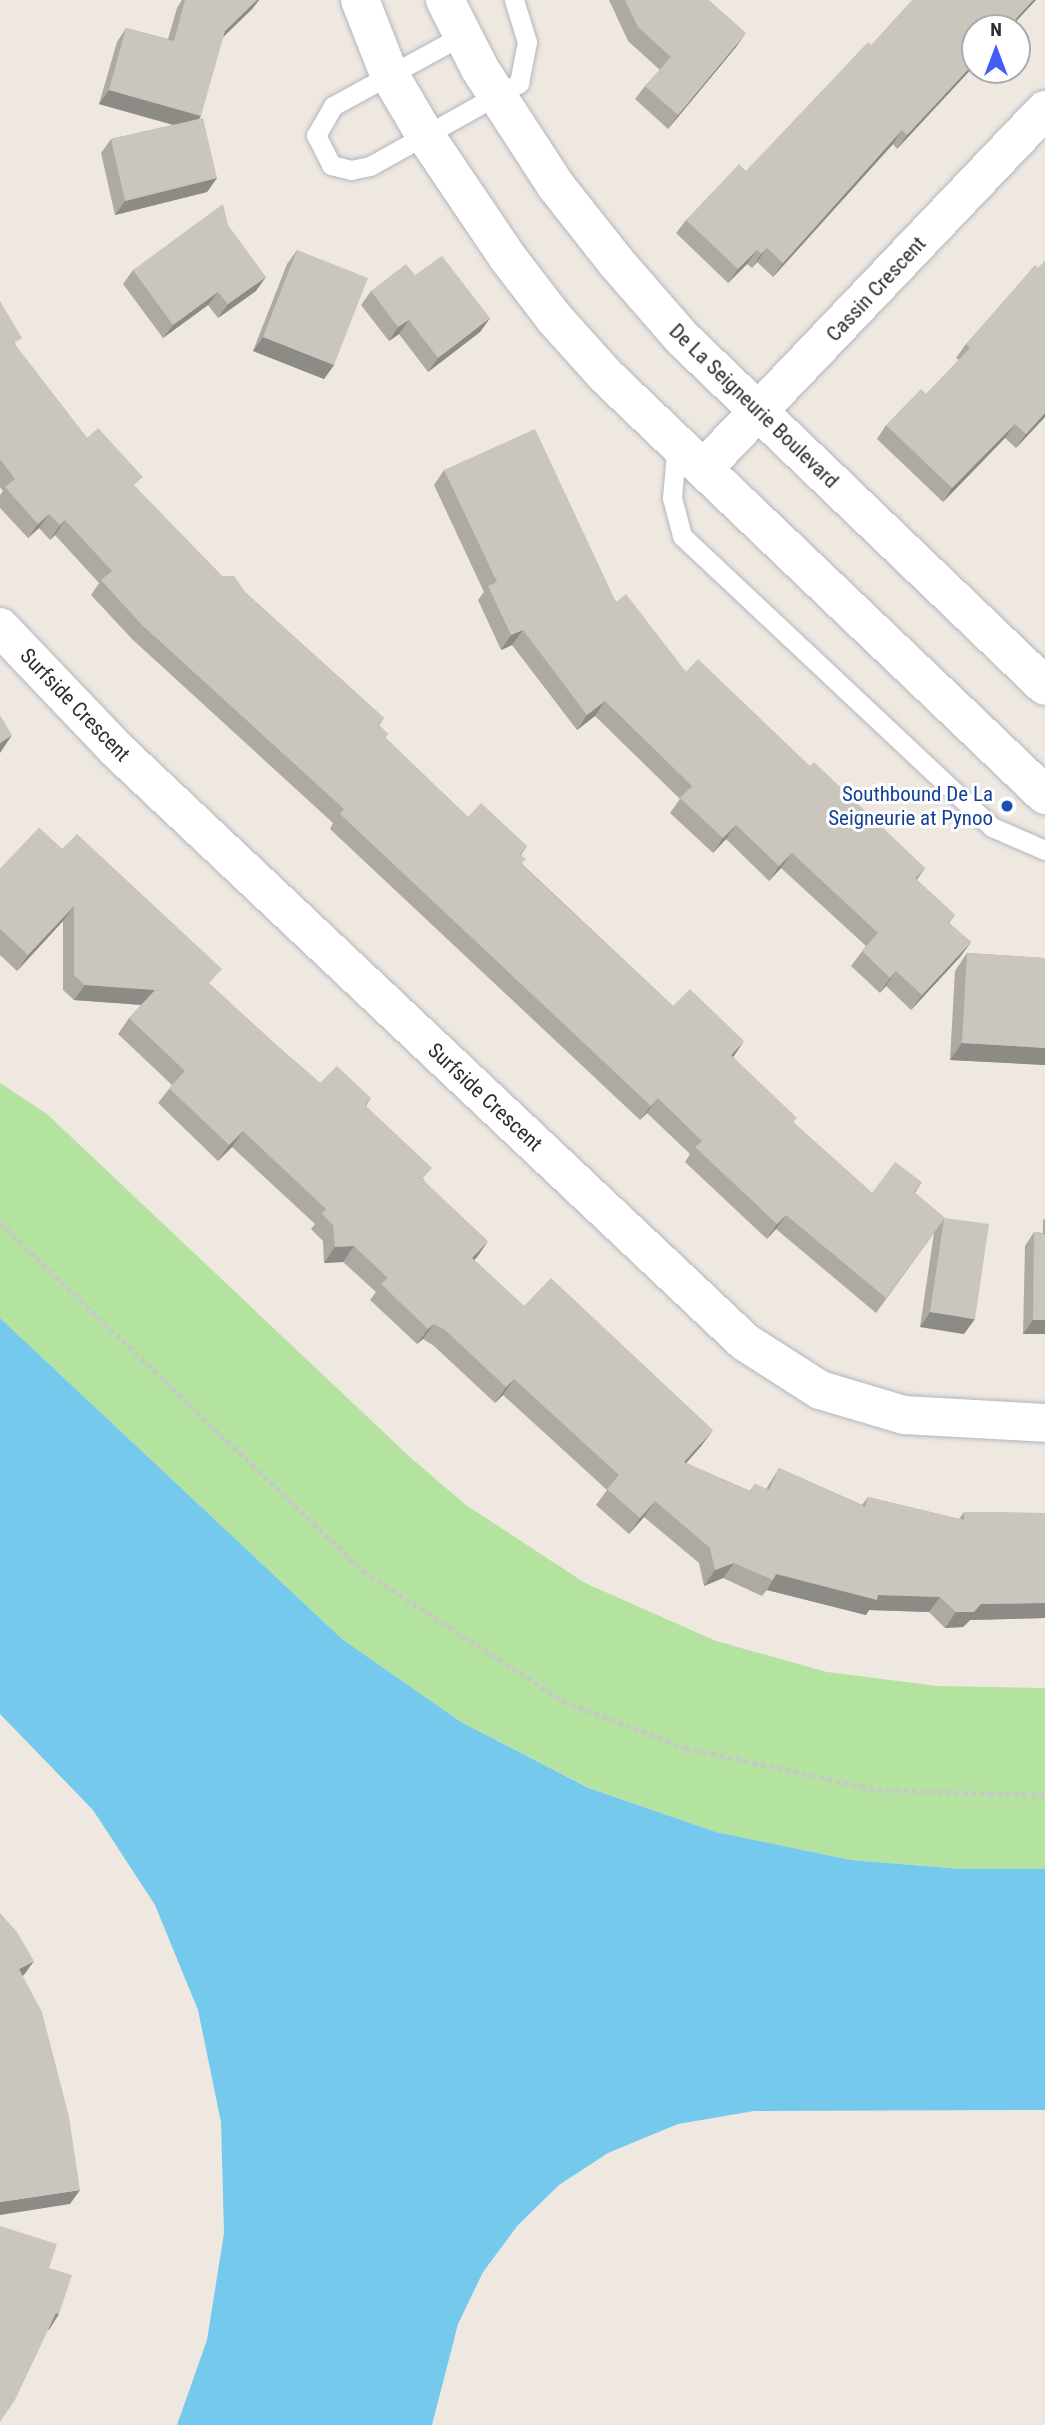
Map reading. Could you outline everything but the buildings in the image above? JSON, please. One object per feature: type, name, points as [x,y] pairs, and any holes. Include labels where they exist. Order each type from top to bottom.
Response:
[{"type":"street","points":[[360,0],[389,74],[425,135],[554,318],[606,376],[705,467],[1045,795]]},
{"type":"street","name":"De La Seigneurie Boulevard","points":[[445,0],[463,36],[556,186],[616,262],[683,339],[1045,686]]},
{"type":"street","name":"Cassin Crescent","points":[[705,467],[1045,110]]},
{"type":"street","name":"Surfside Crescent","points":[[0,627],[117,750],[745,1342],[820,1390],[904,1415],[1045,1423]]},
{"type":"lane","points":[[463,36],[332,106],[316,135],[323,155],[331,165],[351,170],[370,166],[519,83],[527,42],[514,0]]},
{"type":"lane","points":[[677,442],[672,498],[682,536],[992,827],[1045,850]]},
{"type":"path","points":[[0,1223],[363,1571],[563,1701],[686,1748],[878,1790],[1045,1795]]},
{"type":"green space","points":[[0,1083],[47,1114],[412,1459],[466,1505],[585,1583],[716,1641],[827,1672],[937,1686],[1045,1688],[1045,1869],[960,1869],[851,1860],[716,1832],[590,1788],[461,1722],[342,1639],[0,1318]]},
{"type":"water","points":[[0,1318],[342,1639],[461,1722],[589,1788],[716,1832],[851,1860],[960,1869],[1045,1869],[1045,2110],[754,2111],[678,2124],[608,2153],[559,2185],[518,2225],[483,2272],[458,2324],[432,2425],[177,2425],[207,2340],[224,2233],[221,2122],[198,2010],[155,1905],[93,1810],[0,1714]]},
{"type":"place","name":"Southbound De La Seigneurie at Pynoo","points":[[1007,806]]}]
